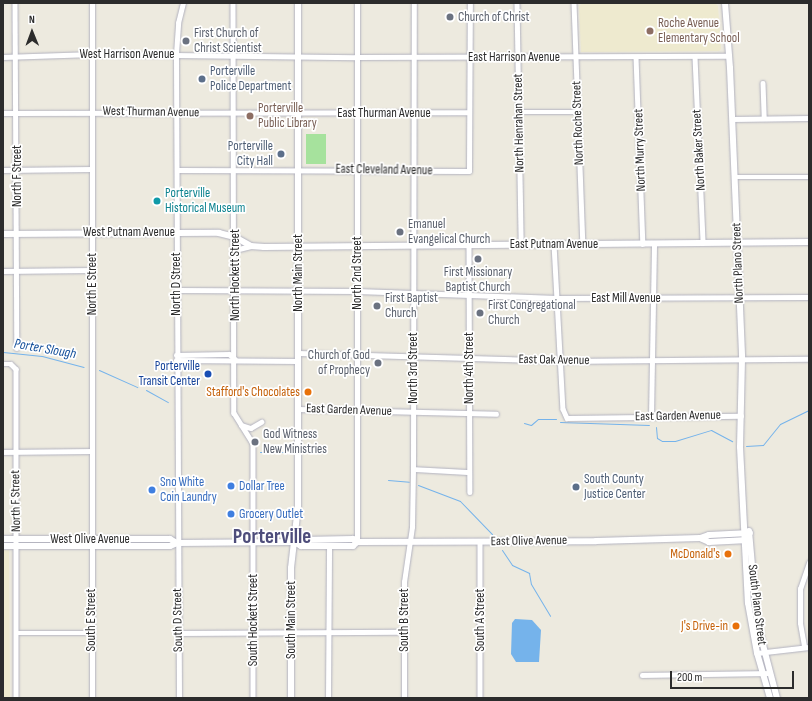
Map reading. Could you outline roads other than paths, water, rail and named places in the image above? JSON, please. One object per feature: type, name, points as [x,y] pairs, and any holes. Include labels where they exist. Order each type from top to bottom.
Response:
[{"type":"main road","name":"North Main Street","points":[[294,542],[298,519],[298,3]]},
{"type":"main road","name":"North Plano Street","points":[[725,3],[729,56],[742,359],[740,452],[746,533]]},
{"type":"main road","name":"East Olive Avenue","points":[[294,542],[352,540],[358,542],[480,542],[700,538],[709,535],[746,533]]},
{"type":"main road","name":"South Plano Street","points":[[746,533],[760,652]]},
{"type":"main road","name":"East Olive Avenue","points":[[700,538],[709,542],[747,540]]},
{"type":"main road","name":"West Olive Avenue","points":[[3,539],[92,542]]},
{"type":"main road","name":"West Olive Avenue","points":[[3,546],[170,539],[177,543],[294,542]]},
{"type":"main road","name":"South Plano Street","points":[[747,540],[748,612],[766,673],[770,698]]},
{"type":"main road","name":"East Olive Avenue","points":[[294,542],[301,546],[353,546],[358,542]]},
{"type":"main road","name":"South Main Street","points":[[291,698],[291,568],[294,542]]},
{"type":"main road","points":[[748,612],[752,614],[756,630],[759,634]]},
{"type":"main road","name":"South Plano Street","points":[[766,673],[777,698]]},
{"type":"street","name":"North F Street","points":[[15,3],[17,348]]},
{"type":"street","name":"North E Street","points":[[92,3],[94,111],[92,169],[92,542]]},
{"type":"street","name":"North D Street","points":[[177,543],[176,54],[178,23],[183,3]]},
{"type":"street","name":"North Hockett Street","points":[[233,3],[232,55],[236,289],[234,414],[253,444],[253,542]]},
{"type":"street","name":"North 2nd Street","points":[[357,3],[356,114],[358,246],[358,542]]},
{"type":"street","name":"North 3rd Street","points":[[410,542],[413,469],[412,113],[414,3]]},
{"type":"street","points":[[469,112],[470,3]]},
{"type":"street","name":"North Henrahan Street","points":[[517,3],[521,244]]},
{"type":"street","name":"North Roche Street","points":[[574,3],[583,243]]},
{"type":"street","name":"West Harrison Avenue","points":[[3,57],[93,54],[298,56]]},
{"type":"street","name":"East Harrison Avenue","points":[[298,56],[729,56]]},
{"type":"street","name":"North Murry Street","points":[[636,57],[643,244]]},
{"type":"street","name":"North Baker Street","points":[[695,57],[703,243]]},
{"type":"street","points":[[763,83],[764,118]]},
{"type":"street","name":"West Thurman Avenue","points":[[3,113],[94,111],[298,113]]},
{"type":"street","name":"East Thurman Avenue","points":[[298,113],[356,114],[469,112]]},
{"type":"street","name":"East Cleveland Avenue","points":[[177,170],[357,169],[469,171],[469,112]]},
{"type":"street","points":[[518,112],[578,112]]},
{"type":"street","points":[[732,119],[809,118]]},
{"type":"street","points":[[3,170],[92,169]]},
{"type":"street","points":[[734,177],[809,177]]},
{"type":"street","name":"West Putnam Avenue","points":[[3,234],[92,232],[219,233],[235,237],[251,246]]},
{"type":"street","name":"East Putnam Avenue","points":[[298,246],[809,242]]},
{"type":"street","name":"North 4th Street","points":[[469,244],[470,492]]},
{"type":"street","points":[[554,244],[561,361]]},
{"type":"street","points":[[651,417],[654,244]]},
{"type":"street","name":"West Putnam Avenue","points":[[235,250],[251,246],[298,246]]},
{"type":"street","points":[[3,271],[92,270]]},
{"type":"street","name":"East Mill Avenue","points":[[177,290],[236,289],[357,291],[557,298],[809,297]]},
{"type":"street","name":"East Oak Avenue","points":[[298,353],[561,361],[809,358]]},
{"type":"street","points":[[176,357],[298,361]]},
{"type":"street","name":"East Garden Avenue","points":[[561,361],[563,409],[567,418],[741,416]]},
{"type":"street","name":"North F Street","points":[[3,364],[11,364],[16,369],[16,698]]},
{"type":"street","name":"East Garden Avenue","points":[[298,409],[470,412],[496,414]]},
{"type":"street","points":[[240,425],[251,428],[261,422]]},
{"type":"street","points":[[3,452],[91,451]]},
{"type":"street","points":[[413,469],[469,472]]},
{"type":"street","name":"South E Street","points":[[92,542],[92,698]]},
{"type":"street","name":"South Hockett Street","points":[[253,542],[253,698]]},
{"type":"street","name":"South B Street","points":[[404,698],[404,582],[410,542]]},
{"type":"street","name":"South A Street","points":[[480,542],[480,698]]},
{"type":"street","name":"South D Street","points":[[177,543],[179,698]]},
{"type":"street","points":[[328,698],[329,546]]},
{"type":"street","points":[[760,652],[807,646],[800,623],[800,589],[809,563]]},
{"type":"street","points":[[178,633],[403,632]]},
{"type":"street","points":[[16,633],[91,633]]},
{"type":"street","points":[[642,675],[766,673]]},
{"type":"water","points":[[515,619],[532,620],[541,630],[539,662],[516,662],[511,654],[512,623]]},
{"type":"waterway","name":"Porter Slough","points":[[3,352],[42,356],[84,367]]},
{"type":"waterway","name":"Porter Slough","points":[[99,370],[137,387]]},
{"type":"waterway","name":"Porter Slough","points":[[146,390],[168,402]]},
{"type":"waterway","points":[[746,446],[763,445],[780,424],[809,410]]},
{"type":"waterway","points":[[524,423],[531,425],[538,419],[556,419]]},
{"type":"waterway","points":[[560,422],[649,425]]},
{"type":"waterway","points":[[656,427],[657,438],[662,441],[675,441],[711,430],[732,441]]},
{"type":"waterway","name":"Porter Slough","points":[[260,452],[289,452]]},
{"type":"waterway","name":"Porter Slough","points":[[388,480],[409,482]]},
{"type":"waterway","name":"Porter Slough","points":[[418,485],[460,501],[492,534]]},
{"type":"waterway","name":"Porter Slough","points":[[502,550],[512,565],[529,573],[531,584],[550,616]]},
{"type":"place","name":"Church of Christ","points":[[450,17]]},
{"type":"place","name":"Roche Avenue Elementary School","points":[[650,31]]},
{"type":"place","name":"First Church of Christ Scientist","points":[[186,41]]},
{"type":"place","name":"Porterville Police Department","points":[[202,79]]},
{"type":"place","name":"Porterville Public Library","points":[[250,116]]},
{"type":"place","name":"Porterville City Hall","points":[[281,154]]},
{"type":"place","name":"Porterville Historical Museum","points":[[157,201]]},
{"type":"place","name":"Emanuel Evangelical Church","points":[[400,232]]},
{"type":"place","name":"First Missionary Baptist Church","points":[[478,259]]},
{"type":"place","name":"First Baptist Church","points":[[377,306]]},
{"type":"place","name":"First Congregational Church","points":[[480,313]]},
{"type":"place","name":"Church of God of Prophecy","points":[[378,363]]},
{"type":"place","name":"Porterville Transit Center","points":[[208,374]]},
{"type":"place","name":"Stafford's Chocolates","points":[[308,392]]},
{"type":"place","name":"God Witness New Ministries","points":[[255,442]]},
{"type":"place","name":"Dollar Tree","points":[[231,486]]},
{"type":"place","name":"South County Justice Center","points":[[576,487]]},
{"type":"place","name":"Sno White Coin Laundry","points":[[152,490]]},
{"type":"place","name":"Grocery Outlet","points":[[231,514]]},
{"type":"place","name":"McDonald's","points":[[728,554]]},
{"type":"place","name":"J's Drive-in","points":[[736,626]]},
{"type":"district","name":"Porterville","points":[[272,537]]}]
